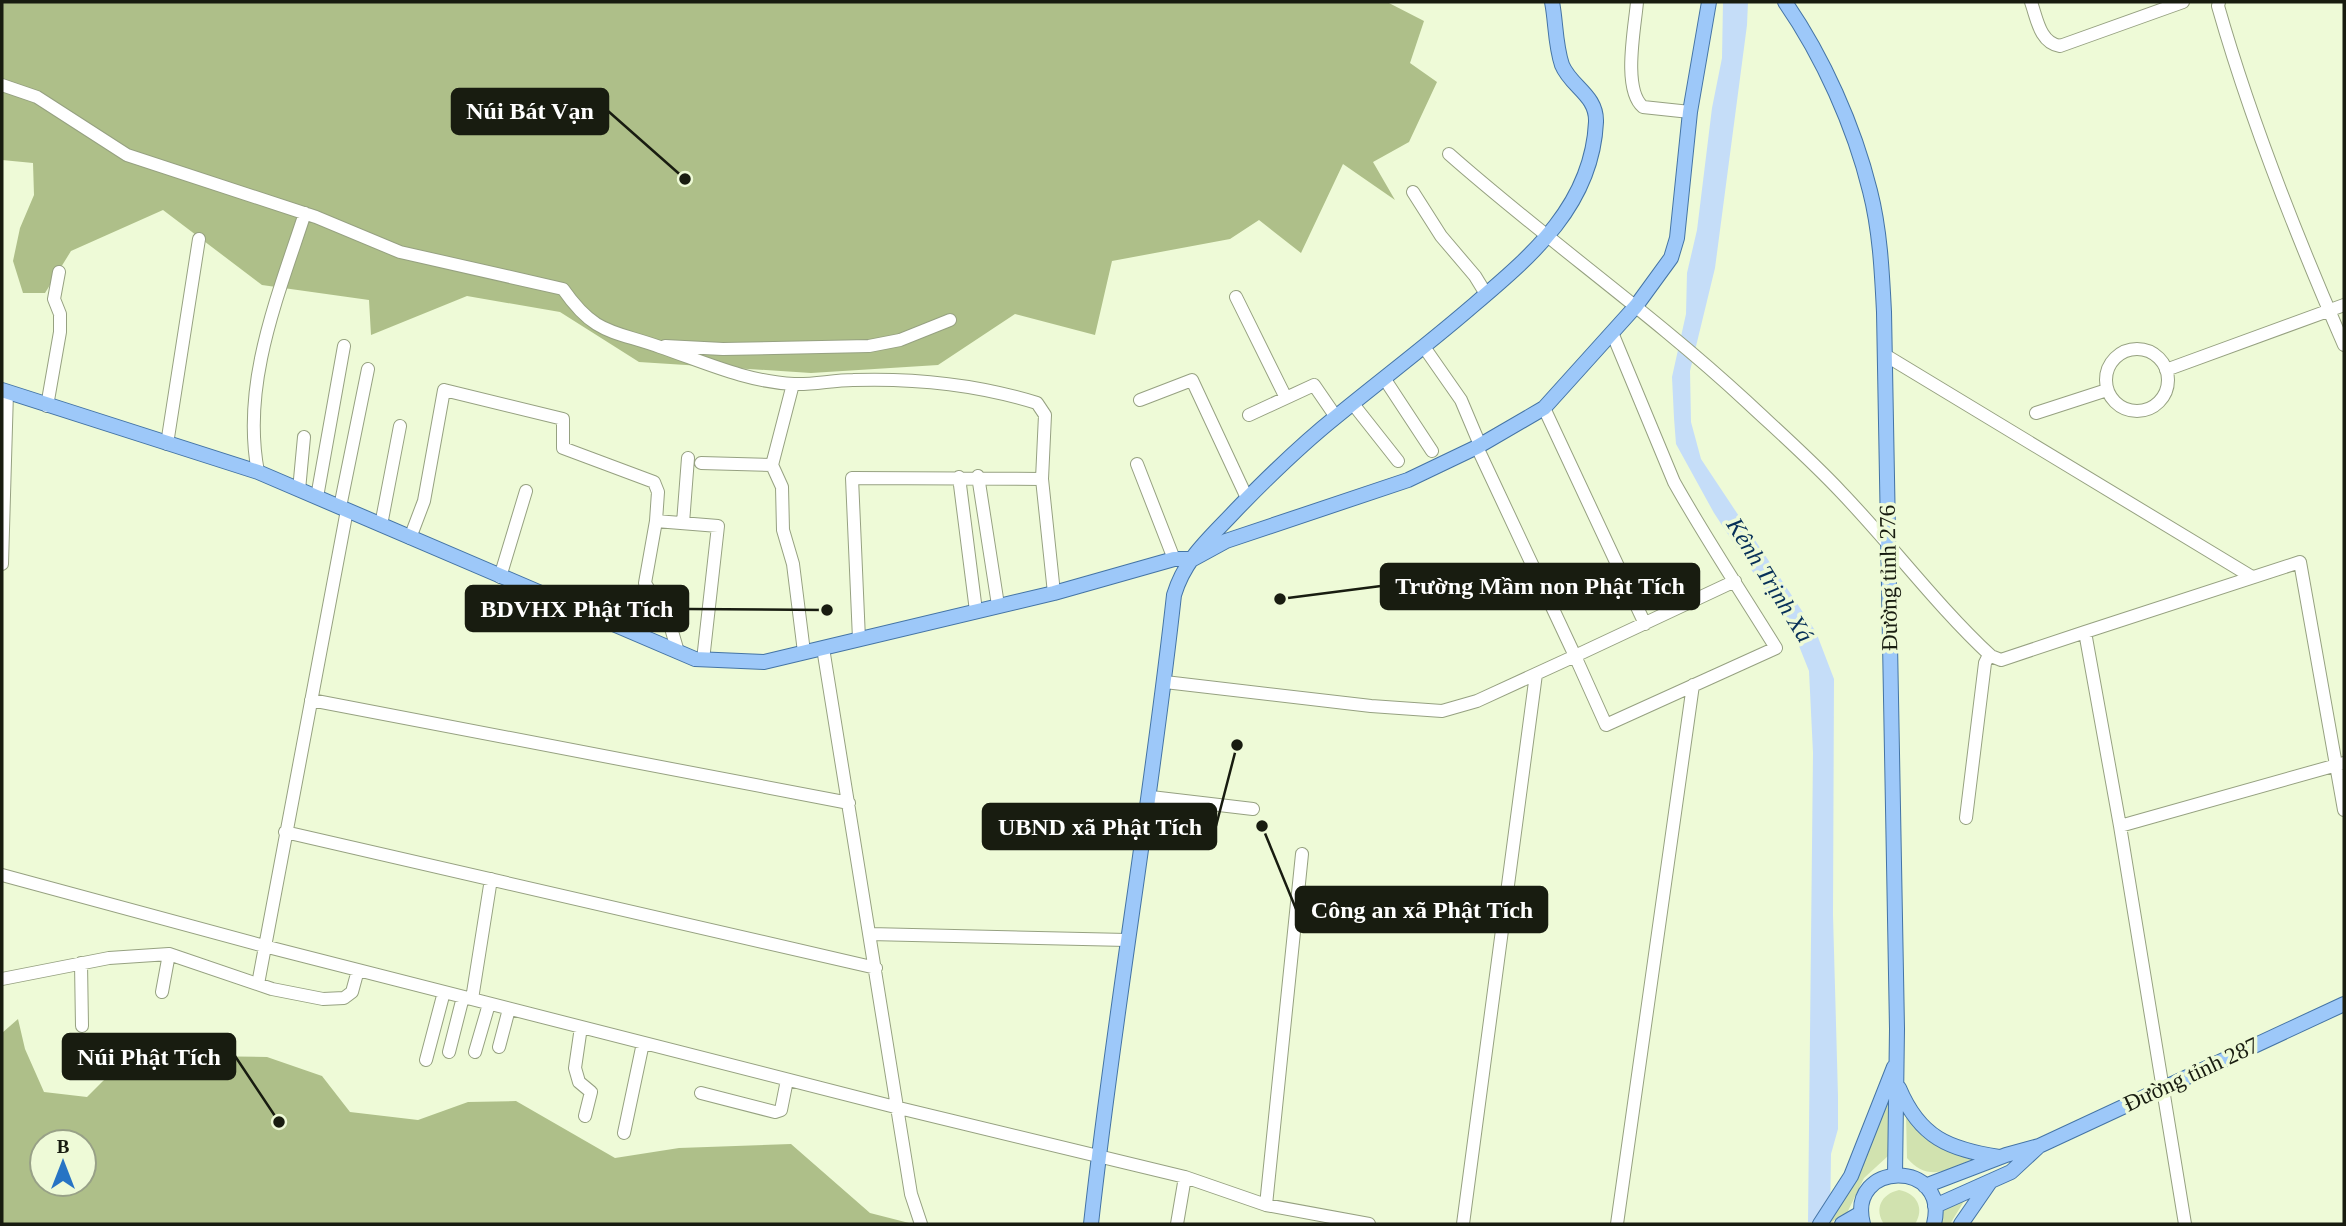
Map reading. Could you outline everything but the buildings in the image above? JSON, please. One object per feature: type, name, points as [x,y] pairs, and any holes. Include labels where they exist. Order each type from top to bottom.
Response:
[{"type":"main road","points":[[1091,1224],[1127,940],[1151,797],[1174,595],[1182,569],[1247,498],[1336,417],[1517,270],[1548,237],[1580,190],[1587,172],[1596,123],[1591,100],[1575,86],[1563,65],[1552,2]]},
{"type":"main road","points":[[4,391],[258,472],[678,652],[703,660],[764,662],[1054,593],[1174,559],[1189,560],[1226,541],[1408,480],[1478,446],[1544,408],[1613,335],[1666,267],[1675,247],[1690,112],[1709,2]]},
{"type":"main road","name":"Đường tỉnh 276","points":[[1788,4],[1839,102],[1871,191],[1881,264],[1885,355],[1897,1059],[1895,1175]]},
{"type":"main road","name":"Đường tỉnh 287","points":[[1924,1185],[2039,1146],[2344,1004]]},
{"type":"main road","points":[[1820,1224],[1851,1176],[1897,1059]]},
{"type":"main road","points":[[1897,1082],[1908,1110],[1933,1136],[1950,1146],[2001,1157]]},
{"type":"main road","name":"Đường tỉnh 287","points":[[1935,1206],[2011,1172],[2039,1146]]},
{"type":"main road","points":[[1842,1224],[1862,1219],[1864,1198],[1870,1187],[1895,1175],[1911,1177],[1924,1185],[1935,1206],[1934,1224]]},
{"type":"main road","points":[[1961,1224],[1991,1181]]},
{"type":"street","points":[[1637,2],[1631,68],[1636,100],[1643,107],[1690,112]]},
{"type":"street","points":[[2031,2],[2044,37],[2050,44],[2060,46],[2183,2]]},
{"type":"street","points":[[2216,3],[2262,141],[2344,345]]},
{"type":"street","points":[[2,85],[37,97],[127,155],[305,213],[400,252],[563,289],[576,308],[600,329],[658,346],[726,372],[793,384],[900,379],[939,381],[992,389],[1037,403],[1045,415],[1042,479],[1054,593]]},
{"type":"street","points":[[1449,154],[1701,360],[1842,492],[1887,547],[1989,655],[2001,660],[2300,562],[2340,764],[2344,810]]},
{"type":"street","points":[[1413,192],[1486,294]]},
{"type":"street","points":[[258,472],[254,451],[257,387],[264,336],[305,213]]},
{"type":"street","points":[[167,443],[199,239]]},
{"type":"street","points":[[47,406],[60,332],[60,314],[54,299],[59,272]]},
{"type":"street","points":[[1236,297],[1285,396]]},
{"type":"street","points":[[2166,370],[2344,305]]},
{"type":"street","points":[[658,346],[687,345],[723,349],[869,346],[900,340],[950,320]]},
{"type":"street","points":[[1424,347],[1461,400],[1478,446],[1606,724],[1776,648],[1674,482],[1613,335]]},
{"type":"street","points":[[317,497],[344,346]]},
{"type":"street","points":[[2132,349],[2153,353],[2166,370],[2167,389],[2156,405],[2147,410],[2127,410],[2118,406],[2107,390],[2105,379],[2113,359],[2132,349]]},
{"type":"street","points":[[1885,355],[2252,577]]},
{"type":"street","points":[[258,984],[311,700],[368,369]]},
{"type":"street","points":[[1384,378],[1432,450]]},
{"type":"street","points":[[1140,400],[1192,380],[1247,498]]},
{"type":"street","points":[[793,384],[772,465],[782,487],[783,530],[793,564],[804,652]]},
{"type":"street","points":[[1249,415],[1285,396],[1314,386],[1336,417]]},
{"type":"street","points":[[411,538],[424,501],[444,390],[563,419],[563,448],[654,482],[658,492],[656,521],[645,583],[671,628],[678,652]]},
{"type":"street","points":[[2036,413],[2107,390]]},
{"type":"street","points":[[2,564],[4,391]]},
{"type":"street","points":[[1353,404],[1398,461]]},
{"type":"street","points":[[1544,408],[1645,624]]},
{"type":"street","points":[[381,525],[400,426]]},
{"type":"street","points":[[299,490],[304,437]]},
{"type":"street","points":[[682,523],[688,458]]},
{"type":"street","points":[[701,463],[772,465]]},
{"type":"street","points":[[1137,464],[1174,559]]},
{"type":"street","points":[[859,639],[852,478],[978,476],[1042,479]]},
{"type":"street","points":[[978,476],[998,605]]},
{"type":"street","points":[[959,477],[976,611]]},
{"type":"street","points":[[500,577],[526,491]]},
{"type":"street","points":[[656,521],[718,526],[703,660]]},
{"type":"street","points":[[1165,682],[1429,712],[1463,707],[1735,581]]},
{"type":"street","points":[[2084,632],[2120,826],[2185,1224]]},
{"type":"street","points":[[823,648],[914,1211],[921,1224]]},
{"type":"street","points":[[1966,818],[1989,655]]},
{"type":"street","points":[[1463,1224],[1536,674]]},
{"type":"street","points":[[1616,1224],[1693,685]]},
{"type":"street","points":[[311,700],[849,803]]},
{"type":"street","points":[[2120,826],[2340,764]]},
{"type":"street","points":[[1151,797],[1253,809]]},
{"type":"street","points":[[285,832],[876,968]]},
{"type":"street","points":[[1266,1205],[1302,854]]},
{"type":"street","points":[[2,875],[264,946],[787,1080],[1185,1177],[1266,1205],[1370,1224]]},
{"type":"street","points":[[449,1052],[468,998],[491,879]]},
{"type":"street","points":[[870,934],[1127,940]]},
{"type":"street","points":[[2,979],[81,963],[169,954],[258,984],[323,999],[344,998],[352,992],[358,970]]},
{"type":"street","points":[[162,992],[169,954]]},
{"type":"street","points":[[81,963],[82,1026]]},
{"type":"street","points":[[426,1060],[444,992]]},
{"type":"street","points":[[475,1052],[489,1003]]},
{"type":"street","points":[[499,1047],[509,1009]]},
{"type":"street","points":[[581,1027],[575,1068],[579,1082],[591,1092],[585,1116]]},
{"type":"street","points":[[624,1133],[643,1043]]},
{"type":"street","points":[[701,1093],[775,1112],[781,1110],[787,1080]]},
{"type":"street","points":[[1177,1224],[1185,1177]]},
{"type":"green space","points":[[2,2],[1387,2],[1424,21],[1410,63],[1437,82],[1409,142],[1373,162],[1395,200],[1343,164],[1301,253],[1259,220],[1230,239],[1112,261],[1095,335],[1015,314],[938,365],[811,373],[639,362],[560,312],[467,296],[371,335],[369,300],[262,285],[163,210],[71,251],[45,293],[23,293],[13,261],[20,228],[34,195],[33,163],[2,160]]},
{"type":"green space","points":[[18,1019],[25,1049],[44,1092],[87,1097],[116,1068],[195,1056],[267,1057],[322,1076],[350,1112],[418,1120],[468,1102],[516,1101],[615,1158],[679,1148],[791,1144],[870,1213],[913,1224],[2,1224],[2,1033]]},
{"type":"green space","points":[[1890,1095],[1888,1156],[1864,1178],[1847,1213],[1828,1224]]},
{"type":"green space","points":[[1906,1113],[1974,1158],[1939,1172],[1922,1170],[1907,1158]]},
{"type":"green space","points":[[1899,1190],[1910,1194],[1917,1202],[1919,1213],[1915,1224],[1884,1224],[1881,1218],[1881,1203],[1888,1195]]},
{"type":"green space","points":[[1966,1198],[1950,1224],[1938,1224],[1945,1208]]},
{"type":"water","name":"Kênh Trịnh Xá","points":[[1723,2],[1748,2],[1747,25],[1715,268],[1690,371],[1691,422],[1701,459],[1816,632],[1834,679],[1833,915],[1838,1129],[1831,1154],[1830,1224],[1808,1222],[1813,753],[1809,671],[1795,636],[1714,513],[1676,444],[1672,377],[1686,314],[1687,273],[1697,230],[1712,108],[1722,58]]},
{"type":"place","name":"Núi Bát Vạn","points":[[685,179]]},
{"type":"place","name":"Trường Mầm non Phật Tích","points":[[1280,599]]},
{"type":"place","name":"BDVHX Phật Tích","points":[[827,610]]},
{"type":"place","name":"UBND xã Phật Tích","points":[[1237,745]]},
{"type":"place","name":"Công an xã Phật Tích","points":[[1262,826]]},
{"type":"place","name":"Núi Phật Tích","points":[[279,1122]]}]
